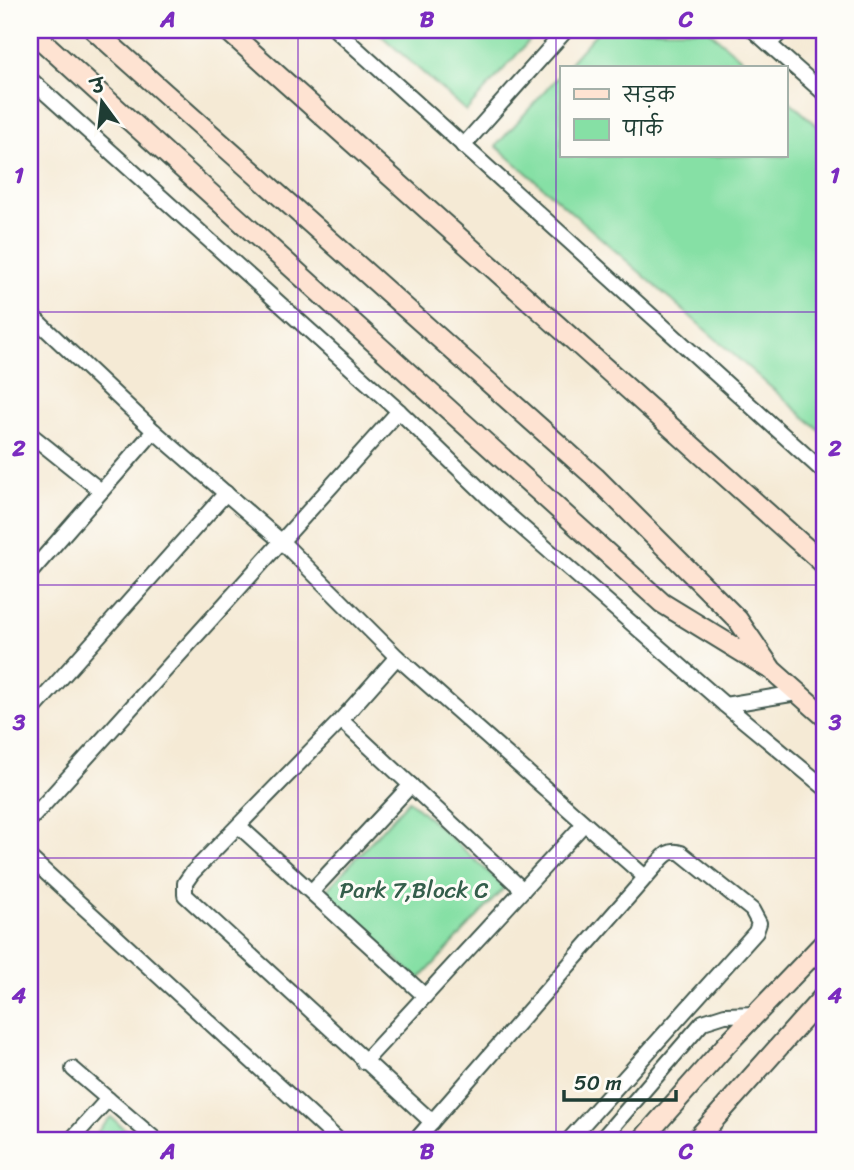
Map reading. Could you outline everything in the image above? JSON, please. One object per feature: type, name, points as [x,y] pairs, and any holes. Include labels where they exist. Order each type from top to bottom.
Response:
[{"type":"main road","points":[[30,30],[662,603],[772,670],[824,716]]},
{"type":"main road","points":[[94,30],[594,477],[738,620],[772,670]]},
{"type":"main road","points":[[227,30],[824,565]]},
{"type":"main road","points":[[642,1140],[824,943]]},
{"type":"main road","points":[[696,1140],[824,996]]},
{"type":"street","points":[[336,30],[824,471]]},
{"type":"street","points":[[463,146],[566,30]]},
{"type":"street","points":[[753,30],[824,93]]},
{"type":"street","points":[[769,44],[783,30]]},
{"type":"street","points":[[30,79],[399,411],[491,500],[725,705],[824,787]]},
{"type":"street","points":[[30,314],[154,431],[282,542],[397,657],[583,825],[645,877]]},
{"type":"street","points":[[30,820],[399,411]]},
{"type":"street","points":[[30,573],[154,431]]},
{"type":"street","points":[[30,434],[100,491]]},
{"type":"street","points":[[30,713],[226,493]]},
{"type":"street","points":[[397,657],[240,827],[192,873],[186,883],[185,895],[432,1122]]},
{"type":"street","points":[[725,705],[797,692]]},
{"type":"street","points":[[341,720],[523,890]]},
{"type":"street","points":[[312,891],[411,785]]},
{"type":"street","points":[[364,1062],[583,825]]},
{"type":"street","points":[[240,827],[425,996]]},
{"type":"street","points":[[416,1140],[666,854],[675,851],[681,853],[752,910],[759,923],[756,932],[569,1140]]},
{"type":"street","points":[[30,858],[338,1140]]},
{"type":"street","points":[[601,1140],[703,1022],[725,1015],[756,1014]]},
{"type":"street","points":[[73,1069],[156,1140]]},
{"type":"street","points":[[71,1140],[108,1099]]},
{"type":"green space","points":[[375,30],[539,30],[466,111]]},
{"type":"green space","points":[[599,30],[708,30],[750,66],[567,66]]},
{"type":"green space","points":[[560,74],[560,158],[788,158],[788,100],[824,132],[824,434],[496,146]]},
{"type":"green space","name":"Park 7,Block C","points":[[409,800],[505,887],[419,980],[324,893]]},
{"type":"green space","points":[[111,1117],[137,1140],[90,1140]]}]
